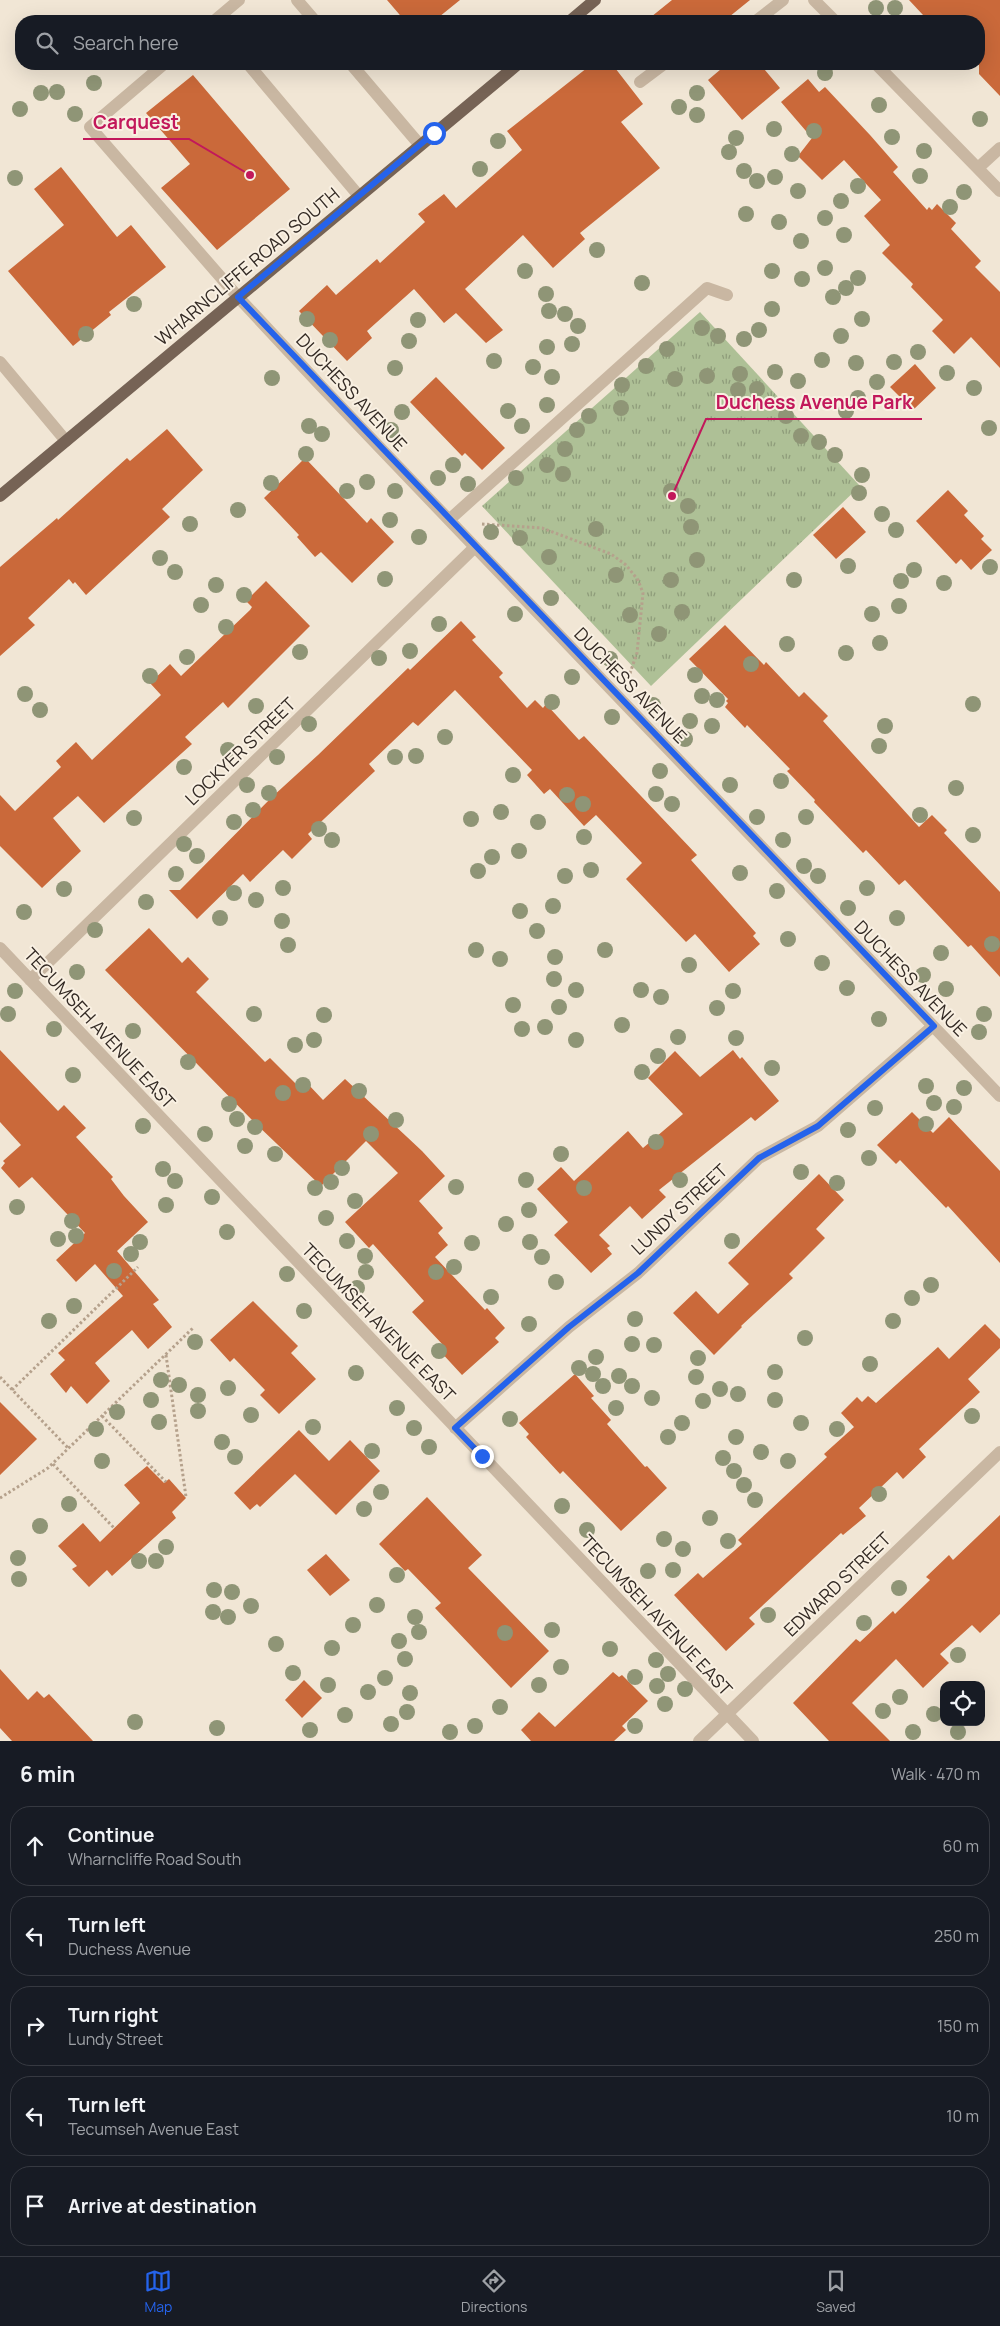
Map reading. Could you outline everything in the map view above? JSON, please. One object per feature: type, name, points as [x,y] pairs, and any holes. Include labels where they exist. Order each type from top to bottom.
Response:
[{"type":"main road","points":[[577,15],[596,0]]},
{"type":"main road","name":"WHARNCLIFFE ROAD SOUTH","points":[[0,496],[511,70]]},
{"type":"street","points":[[221,15],[239,0]]},
{"type":"street","points":[[297,0],[310,15]]},
{"type":"street","points":[[764,15],[783,0]]},
{"type":"street","points":[[814,0],[829,15]]},
{"type":"street","name":"DUCHESS AVENUE","points":[[157,70],[90,127],[238,297],[1000,1096]]},
{"type":"street","points":[[253,70],[359,196]]},
{"type":"street","points":[[356,70],[420,144]]},
{"type":"street","points":[[640,82],[656,70]]},
{"type":"street","points":[[882,70],[1000,191]]},
{"type":"street","points":[[978,168],[1000,148]]},
{"type":"street","points":[[450,521],[707,288],[726,295]]},
{"type":"street","points":[[0,362],[66,441]]},
{"type":"street","name":"LOCKYER STREET","points":[[30,980],[475,547]]},
{"type":"street","name":"TECUMSEH AVENUE EAST","points":[[0,948],[753,1741]]},
{"type":"street","name":"LUNDY STREET","points":[[455,1428],[569,1327],[638,1273],[759,1158],[818,1126],[934,1026]]},
{"type":"street","name":"EDWARD STREET","points":[[698,1741],[1000,1452]]},
{"type":"path","points":[[450,521],[542,528],[611,554],[626,565],[638,580],[643,593],[637,653],[620,699]]},
{"type":"path","points":[[12,1390],[138,1267]]},
{"type":"path","points":[[0,1498],[53,1464],[193,1328]]},
{"type":"path","points":[[166,1354],[186,1498]]},
{"type":"path","points":[[0,1377],[68,1449]]},
{"type":"path","points":[[102,1416],[166,1482]]},
{"type":"path","points":[[53,1464],[114,1528]]},
{"type":"green space","points":[[700,312],[860,486],[651,686],[482,506]]},
{"type":"building","points":[[387,0],[460,0],[441,15],[400,15]]},
{"type":"building","points":[[672,0],[750,0],[731,15],[653,15]]},
{"type":"building","points":[[909,0],[1000,0],[1000,96],[979,74],[979,70],[985,70],[985,15],[923,15]]},
{"type":"building","points":[[584,70],[617,70],[643,104],[621,122],[660,168],[580,233],[585,239],[553,268],[523,235],[465,289],[503,330],[486,343],[456,313],[444,323],[414,289],[367,331],[372,338],[347,361],[299,311],[327,285],[336,295],[377,259],[380,263],[425,222],[418,214],[444,194],[456,208],[522,150],[507,131]]},
{"type":"building","points":[[720,70],[765,70],[780,88],[742,120],[708,80]]},
{"type":"building","points":[[193,75],[290,189],[217,250],[161,188],[190,164],[146,113]]},
{"type":"building","points":[[808,79],[819,92],[825,87],[870,135],[898,167],[893,172],[927,210],[929,207],[932,210],[937,204],[956,223],[951,229],[981,261],[975,267],[1000,292],[1000,368],[971,337],[954,354],[932,331],[943,320],[911,287],[913,284],[882,253],[890,245],[864,216],[881,200],[844,160],[822,180],[798,156],[812,138],[781,102]]},
{"type":"building","points":[[61,167],[117,237],[131,225],[166,267],[109,312],[111,315],[73,346],[8,271],[64,225],[34,189]]},
{"type":"building","points":[[915,364],[936,388],[913,410],[890,387]]},
{"type":"building","points":[[436,377],[505,448],[482,470],[465,453],[462,456],[410,402]]},
{"type":"building","points":[[167,429],[203,470],[162,509],[170,517],[86,595],[75,582],[73,584],[69,579],[28,618],[35,625],[0,656],[0,567],[57,518],[58,520],[127,458],[130,461]]},
{"type":"building","points":[[305,458],[367,523],[371,518],[394,542],[352,583],[321,552],[315,557],[297,537],[299,535],[264,498]]},
{"type":"building","points":[[948,490],[968,511],[964,515],[984,536],[981,539],[992,550],[971,570],[961,559],[956,564],[916,521]]},
{"type":"building","points":[[843,507],[866,532],[836,559],[813,535]]},
{"type":"building","points":[[266,581],[310,626],[228,708],[223,702],[185,737],[192,744],[104,823],[78,796],[53,818],[81,851],[42,888],[0,846],[0,795],[15,811],[61,767],[56,761],[76,742],[92,760],[161,695],[150,683],[170,664],[181,676],[250,610],[252,607],[246,601]]},
{"type":"building","points":[[461,621],[476,637],[472,640],[503,673],[499,677],[527,708],[535,700],[543,708],[546,704],[579,740],[584,736],[697,855],[691,860],[756,933],[753,936],[760,944],[729,972],[695,934],[686,942],[626,879],[642,863],[596,815],[584,826],[550,789],[544,794],[527,775],[532,770],[455,690],[418,726],[413,722],[369,764],[375,771],[308,834],[312,839],[292,859],[283,850],[250,882],[243,874],[197,919],[169,890],[180,890],[272,797],[408,668],[410,670]]},
{"type":"building","points":[[725,625],[764,665],[766,662],[799,697],[804,692],[828,716],[823,721],[919,827],[932,815],[947,830],[944,833],[1000,892],[1000,977],[971,945],[968,947],[905,880],[899,885],[866,850],[863,853],[787,771],[790,769],[747,725],[745,728],[725,707],[728,699],[689,659]]},
{"type":"building","points":[[149,928],[182,963],[188,957],[209,979],[196,992],[265,1062],[270,1058],[301,1089],[307,1083],[323,1100],[345,1079],[422,1151],[445,1176],[419,1201],[443,1228],[438,1233],[448,1245],[435,1257],[485,1310],[487,1308],[505,1328],[495,1338],[499,1342],[462,1375],[439,1350],[444,1346],[412,1312],[424,1301],[373,1244],[369,1248],[345,1222],[398,1173],[366,1141],[321,1186],[253,1121],[105,970]]},
{"type":"building","points":[[0,1050],[58,1111],[64,1105],[86,1128],[76,1137],[113,1177],[111,1179],[124,1196],[148,1222],[117,1251],[159,1300],[153,1304],[172,1327],[148,1349],[132,1330],[95,1363],[110,1381],[87,1404],[71,1386],[66,1393],[50,1374],[65,1360],[58,1353],[123,1296],[95,1264],[76,1282],[56,1260],[85,1233],[32,1177],[19,1188],[1,1168],[5,1163],[3,1161],[21,1145],[0,1122]]},
{"type":"building","points":[[733,1050],[740,1059],[742,1057],[779,1101],[755,1121],[751,1117],[659,1190],[666,1197],[642,1219],[630,1206],[599,1235],[610,1246],[607,1248],[612,1254],[591,1273],[554,1235],[568,1222],[537,1189],[561,1167],[574,1181],[628,1131],[643,1148],[683,1114],[648,1078],[675,1051],[700,1077]]},
{"type":"building","points":[[912,1112],[933,1133],[949,1117],[1000,1171],[1000,1263],[948,1206],[946,1208],[900,1160],[896,1164],[877,1145]]},
{"type":"building","points":[[819,1174],[844,1200],[816,1229],[825,1238],[789,1274],[793,1278],[741,1326],[714,1355],[673,1313],[696,1291],[718,1314],[749,1284],[728,1263]]},
{"type":"building","points":[[253,1301],[298,1346],[291,1353],[316,1379],[279,1414],[260,1395],[265,1390],[234,1358],[230,1362],[210,1340]]},
{"type":"building","points":[[985,1324],[1000,1339],[1000,1348],[968,1379],[980,1392],[919,1449],[926,1457],[903,1479],[897,1472],[859,1508],[866,1516],[843,1535],[841,1533],[749,1618],[755,1624],[726,1651],[674,1595],[698,1573],[703,1578],[742,1544],[738,1540],[827,1457],[824,1454],[854,1427],[841,1413],[857,1397],[862,1402],[868,1396],[876,1403],[938,1347],[949,1359]]},
{"type":"building","points":[[575,1374],[594,1396],[591,1398],[611,1420],[607,1424],[645,1467],[647,1466],[667,1488],[621,1531],[563,1471],[560,1474],[526,1437],[529,1434],[519,1423]]},
{"type":"building","points":[[0,1402],[37,1439],[0,1475]]},
{"type":"building","points":[[299,1430],[329,1461],[350,1440],[380,1471],[336,1515],[295,1474],[260,1507],[257,1504],[250,1510],[234,1493]]},
{"type":"building","points":[[147,1466],[164,1483],[169,1479],[186,1498],[172,1512],[176,1518],[112,1576],[107,1570],[89,1587],[72,1569],[77,1566],[58,1546],[83,1523],[100,1542],[140,1503],[124,1485]]},
{"type":"building","points":[[427,1497],[482,1555],[468,1568],[549,1651],[511,1688],[435,1608],[441,1603],[408,1569],[405,1571],[379,1544]]},
{"type":"building","points":[[1000,1515],[1000,1614],[980,1633],[972,1625],[940,1654],[949,1663],[923,1688],[896,1659],[852,1703],[890,1741],[829,1741],[793,1703],[856,1639],[860,1642],[893,1611],[895,1614],[930,1580],[926,1577],[949,1555],[953,1560]]},
{"type":"building","points":[[326,1554],[350,1580],[330,1596],[307,1570]]},
{"type":"building","points":[[0,1669],[28,1700],[37,1691],[44,1698],[49,1694],[93,1741],[12,1741],[0,1728]]},
{"type":"building","points":[[613,1672],[619,1677],[622,1675],[648,1701],[622,1726],[626,1730],[614,1741],[531,1741],[521,1730],[539,1712],[555,1727]]},
{"type":"building","points":[[304,1680],[322,1698],[302,1718],[285,1700]]},
{"type":"place","name":"Carquest","points":[[250,175]]},
{"type":"place","name":"Duchess Avenue Park","points":[[672,496]]},
{"type":"route","points":[[434,133],[238,297],[934,1026],[818,1126],[759,1158],[638,1273],[569,1327],[455,1428],[482,1456]]}]
